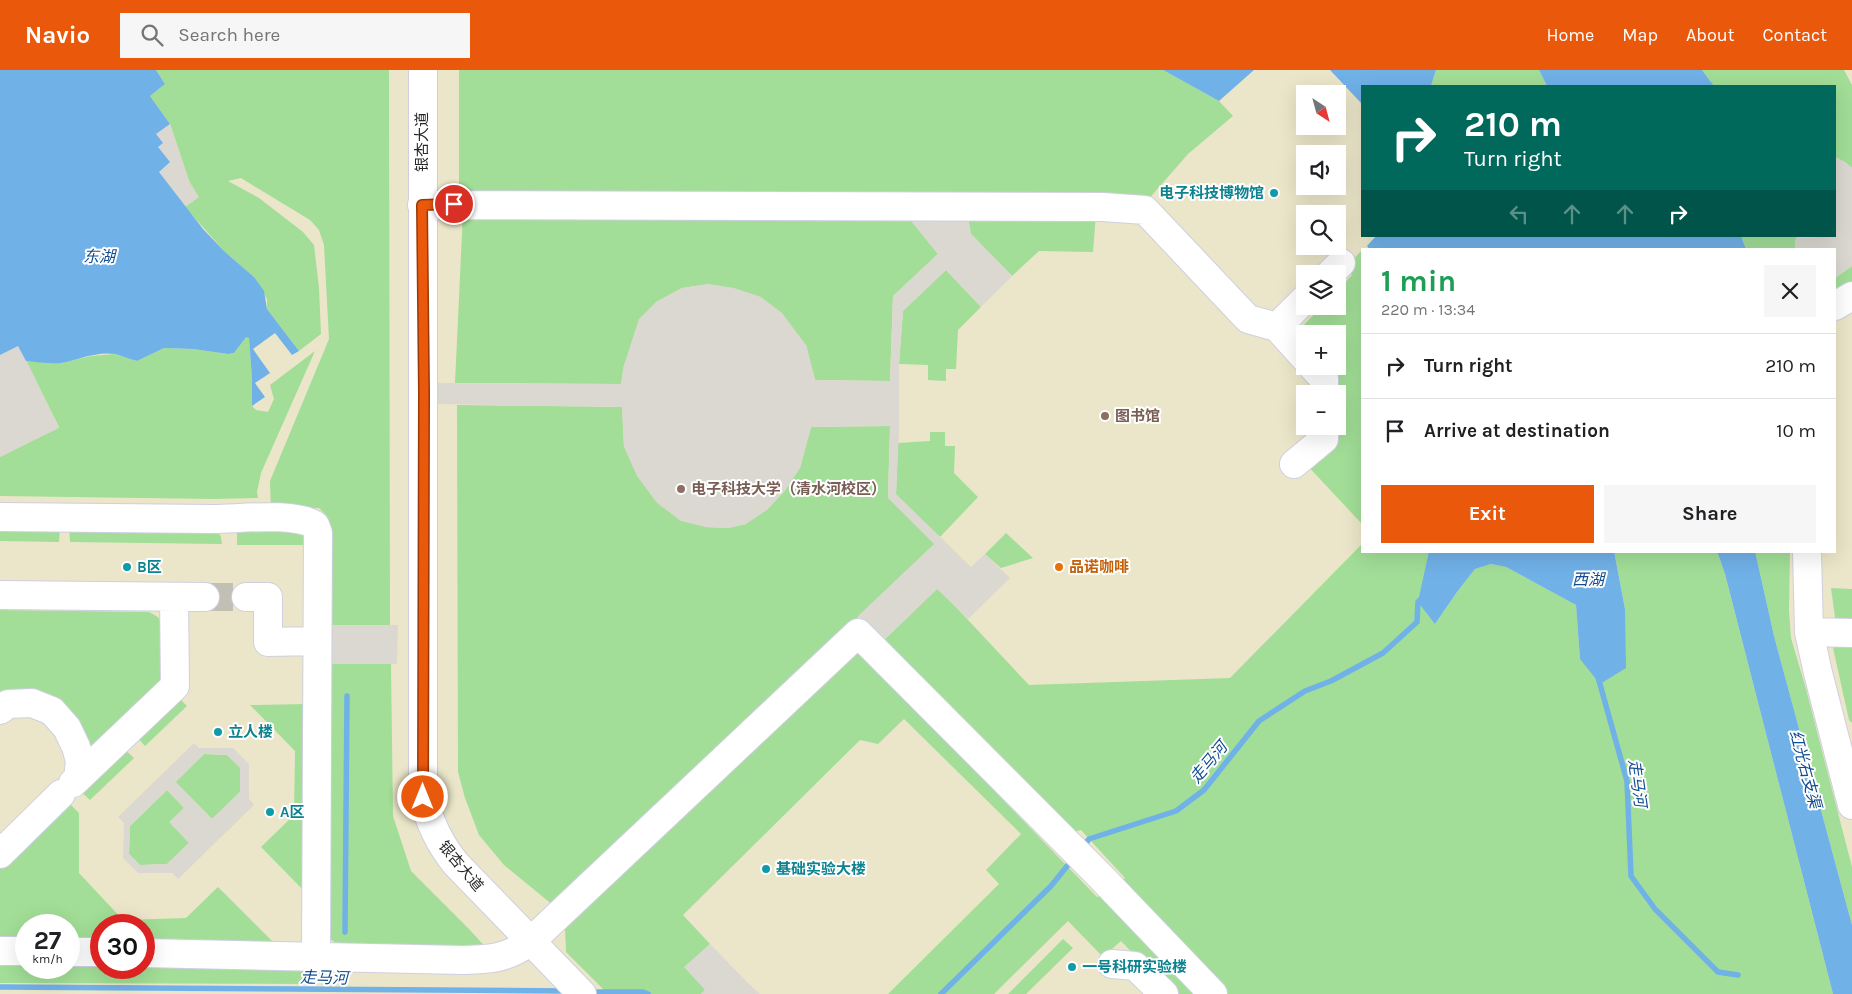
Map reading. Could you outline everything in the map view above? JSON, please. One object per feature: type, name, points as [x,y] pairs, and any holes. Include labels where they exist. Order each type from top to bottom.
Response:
[{"type":"street","name":"银杏大道","points":[[423,70],[423,797],[429,820],[443,848],[530,942],[577,988]]},
{"type":"street","points":[[422,205],[1094,207],[1145,210],[1248,319],[1277,327],[1296,348]]},
{"type":"street","points":[[1836,306],[1852,296]]},
{"type":"street","points":[[1836,307],[1852,307]]},
{"type":"street","points":[[1277,327],[1296,308]]},
{"type":"street","points":[[1294,464],[1324,439],[1324,435]]},
{"type":"street","points":[[0,517],[266,518],[307,520],[315,525],[318,533],[316,955]]},
{"type":"street","points":[[1806,553],[1809,632],[1818,673],[1844,740],[1852,805]]},
{"type":"street","points":[[0,595],[205,597]]},
{"type":"street","points":[[0,854],[175,686],[174,597]]},
{"type":"street","points":[[246,598],[268,597],[268,642],[316,642]]},
{"type":"street","points":[[1809,632],[1852,633]]},
{"type":"street","points":[[155,953],[316,955],[453,960],[490,959],[507,955],[530,942],[858,633],[1101,876],[1213,994]]},
{"type":"street","points":[[0,710],[8,704],[32,703],[52,711],[67,728],[80,761],[70,785]]},
{"type":"street","points":[[0,951],[15,951]]},
{"type":"street","points":[[1112,964],[1135,966],[1164,994]]},
{"type":"shaded area","name":"电子科技大学（清水河校区）","points":[[0,70],[1852,70],[1852,994],[0,994]]},
{"type":"shaded area","points":[[170,124],[189,181],[199,197],[185,207],[158,171],[156,134]]},
{"type":"shaded area","points":[[1836,158],[1845,162],[1852,168],[1852,266],[1836,277],[1836,248],[1795,248],[1796,237],[1836,237]]},
{"type":"shaded area","points":[[904,212],[967,212],[971,234],[1012,276],[981,307],[946,270],[903,311],[899,364],[899,432],[896,494],[971,567],[985,554],[1010,578],[968,619],[937,589],[883,641],[858,616],[934,544],[888,498],[890,426],[811,427],[800,468],[785,491],[767,510],[746,524],[728,528],[705,527],[681,521],[657,503],[637,476],[624,447],[622,407],[435,404],[435,383],[621,384],[624,365],[639,319],[656,302],[682,288],[709,284],[734,288],[761,297],[782,313],[806,345],[815,380],[890,381],[893,296],[938,254]]},
{"type":"shaded area","points":[[19,345],[59,428],[0,457],[0,355]]},
{"type":"shaded area","points":[[316,625],[398,625],[397,664],[316,664]]},
{"type":"shaded area","points":[[194,743],[199,748],[233,748],[249,764],[249,799],[254,805],[178,879],[172,873],[138,873],[123,858],[124,823],[118,817]],"holes":[[[204,754],[227,755],[240,768],[240,792],[212,819],[176,782]],[[167,790],[184,808],[169,822],[189,843],[167,864],[140,865],[129,854],[130,826]]]},
{"type":"shaded area","points":[[710,944],[760,994],[701,994],[705,990],[684,967]]},
{"type":"green space","points":[[156,70],[389,70],[390,625],[324,625],[327,516],[319,508],[271,511],[270,481],[329,339],[324,245],[319,230],[310,220],[241,178],[228,181],[259,198],[303,232],[314,245],[319,288],[321,334],[299,351],[267,309],[267,299],[254,277],[225,252],[185,207],[198,197],[189,181],[170,124],[150,96],[165,84]]},
{"type":"green space","points":[[459,70],[1163,70],[1219,101],[1233,116],[1188,154],[1146,202],[459,198]]},
{"type":"green space","points":[[1436,70],[1539,70],[1546,85],[1431,85]]},
{"type":"green space","points":[[1702,70],[1844,70],[1852,85],[1852,168],[1836,158],[1836,85],[1713,85]]},
{"type":"green space","points":[[463,212],[904,212],[938,254],[893,296],[890,381],[815,380],[806,345],[709,284],[682,288],[656,302],[624,365],[621,384],[455,383]]},
{"type":"green space","points":[[967,212],[1096,214],[1093,252],[1039,251],[1012,276],[971,234]]},
{"type":"green space","points":[[1741,237],[1796,237],[1795,248],[1746,248]]},
{"type":"green space","points":[[1361,251],[1361,523],[1305,463],[1330,435],[1346,435],[1346,385],[1335,385],[1332,375],[1346,375],[1346,325],[1304,325],[1313,315],[1346,315],[1346,281],[1352,275],[1346,267]]},
{"type":"green space","points":[[1852,266],[1852,284],[1836,295],[1836,277]]},
{"type":"green space","points":[[946,270],[981,307],[958,330],[956,369],[946,369],[946,381],[928,380],[928,365],[899,364],[903,311]]},
{"type":"green space","points":[[246,336],[249,338],[252,406],[256,410],[268,412],[274,399],[270,385],[315,351],[261,473],[257,492],[258,498],[0,496],[0,457],[59,427],[26,361],[61,363],[91,356],[114,354],[137,361],[164,348],[193,349],[228,354],[234,353]]},
{"type":"green space","points":[[457,405],[622,407],[624,447],[705,527],[728,528],[746,524],[800,468],[811,427],[890,426],[888,497],[935,544],[554,906],[504,865],[479,835],[465,798],[458,772]]},
{"type":"green space","points":[[930,432],[945,432],[945,446],[955,446],[954,473],[978,497],[940,537],[896,495],[898,443],[930,441]]},
{"type":"green space","points":[[69,525],[218,531],[222,544],[70,542]]},
{"type":"green space","points":[[0,526],[60,527],[59,542],[0,541]]},
{"type":"green space","points":[[237,528],[304,531],[309,545],[237,545]]},
{"type":"green space","points":[[1006,533],[1033,558],[1001,568],[985,554]]},
{"type":"green space","points":[[1361,545],[1361,553],[1429,553],[1426,568],[1435,624],[1475,569],[1491,564],[1506,567],[1576,605],[1580,659],[1625,609],[1614,553],[1718,553],[1725,574],[1833,994],[1223,994],[1121,881],[1125,878],[1081,830],[1073,832],[883,641],[938,588],[1029,685],[1230,678]]},
{"type":"green space","points":[[1755,553],[1790,553],[1789,611],[1791,638],[1852,867],[1852,925],[1774,636]]},
{"type":"green space","points":[[1831,588],[1852,589],[1852,626],[1836,625]]},
{"type":"green space","points":[[0,610],[149,612],[158,617],[166,630],[165,678],[90,751],[86,741],[0,702]]},
{"type":"green space","points":[[1838,643],[1852,643],[1852,723],[1849,720],[1833,648]]},
{"type":"green space","points":[[849,654],[862,654],[1097,897],[1102,895],[1201,994],[1172,994],[1121,941],[1103,957],[1068,921],[994,994],[888,994],[999,884],[986,870],[1021,834],[904,719],[878,744],[860,740],[683,915],[710,944],[701,953],[705,990],[701,994],[608,994],[566,952],[565,928]]},
{"type":"green space","points":[[328,664],[391,664],[393,816],[411,871],[491,953],[343,948],[330,939],[324,926]]},
{"type":"green space","points":[[176,695],[187,706],[145,746],[135,735]]},
{"type":"green space","points":[[308,704],[309,896],[261,847],[294,815],[295,751],[250,705]]},
{"type":"green space","points":[[123,748],[134,758],[90,800],[78,789]]},
{"type":"green space","points":[[204,754],[227,755],[240,767],[240,792],[212,819],[175,782]]},
{"type":"green space","points":[[167,790],[184,808],[170,822],[189,843],[167,864],[140,865],[129,854],[130,826]]},
{"type":"green space","points":[[67,801],[79,813],[79,873],[117,914],[90,914],[90,945],[80,945],[80,914],[15,914],[15,944],[0,944],[0,867]]},
{"type":"green space","points":[[218,887],[278,947],[155,946],[155,919],[186,918]]},
{"type":"green space","points":[[1063,939],[1073,948],[1026,994],[1008,994]]},
{"type":"green space","points":[[0,956],[15,957],[15,979],[80,979],[80,958],[90,959],[90,979],[155,979],[155,960],[310,965],[312,984],[0,983]]},
{"type":"water","name":"东湖","points":[[0,70],[156,70],[165,84],[150,96],[170,124],[156,134],[163,143],[158,147],[170,162],[159,172],[203,229],[225,252],[254,277],[264,291],[267,309],[299,351],[292,355],[275,333],[253,349],[270,373],[255,383],[265,397],[252,406],[249,338],[246,337],[234,353],[164,348],[137,361],[108,353],[61,363],[26,361],[18,346],[0,355]]},
{"type":"water","points":[[1163,70],[1254,70],[1219,101]]},
{"type":"water","points":[[1330,70],[1436,70],[1431,85],[1361,85],[1361,103]]},
{"type":"water","points":[[1539,70],[1702,70],[1713,85],[1546,85]]},
{"type":"water","points":[[1375,237],[1741,237],[1746,248],[1368,248],[1367,246]]},
{"type":"water","name":"西湖","points":[[1429,553],[1614,553],[1625,609],[1626,668],[1600,684],[1580,659],[1576,605],[1506,567],[1491,564],[1475,569],[1435,624],[1418,602]]},
{"type":"water","name":"红光右支渠","points":[[1718,553],[1755,553],[1774,636],[1852,925],[1852,994],[1833,994],[1725,574]]},
{"type":"waterway","name":"走马河","points":[[1083,847],[1089,839],[1176,811],[1204,790],[1259,721],[1305,691],[1331,681],[1383,653],[1417,622],[1418,602],[1422,598]]},
{"type":"waterway","name":"走马河","points":[[1598,677],[1627,781],[1631,876],[1655,909],[1718,972],[1738,975]]},
{"type":"waterway","points":[[345,932],[347,696]]},
{"type":"waterway","name":"走马河","points":[[941,994],[1051,886],[1072,860]]},
{"type":"waterway","name":"走马河","points":[[0,987],[566,991]]},
{"type":"waterway","name":"走马河","points":[[588,992],[643,992],[648,994]]},
{"type":"tunnel","points":[[205,597],[246,597]]},
{"type":"place","name":"电子科技博物馆","points":[[1274,193]]},
{"type":"place","name":"图书馆","points":[[1105,416]]},
{"type":"place","name":"电子科技大学（清水河校区）","points":[[681,489]]},
{"type":"place","name":"B区","points":[[127,567]]},
{"type":"place","name":"品诺咖啡","points":[[1059,567]]},
{"type":"place","name":"立人楼","points":[[218,732]]},
{"type":"place","name":"A区","points":[[270,812]]},
{"type":"place","name":"基础实验大楼","points":[[766,869]]},
{"type":"place","name":"一号科研实验楼","points":[[1072,967]]},
{"type":"route","points":[[423,797],[424,392],[422,205],[454,204]]}]
